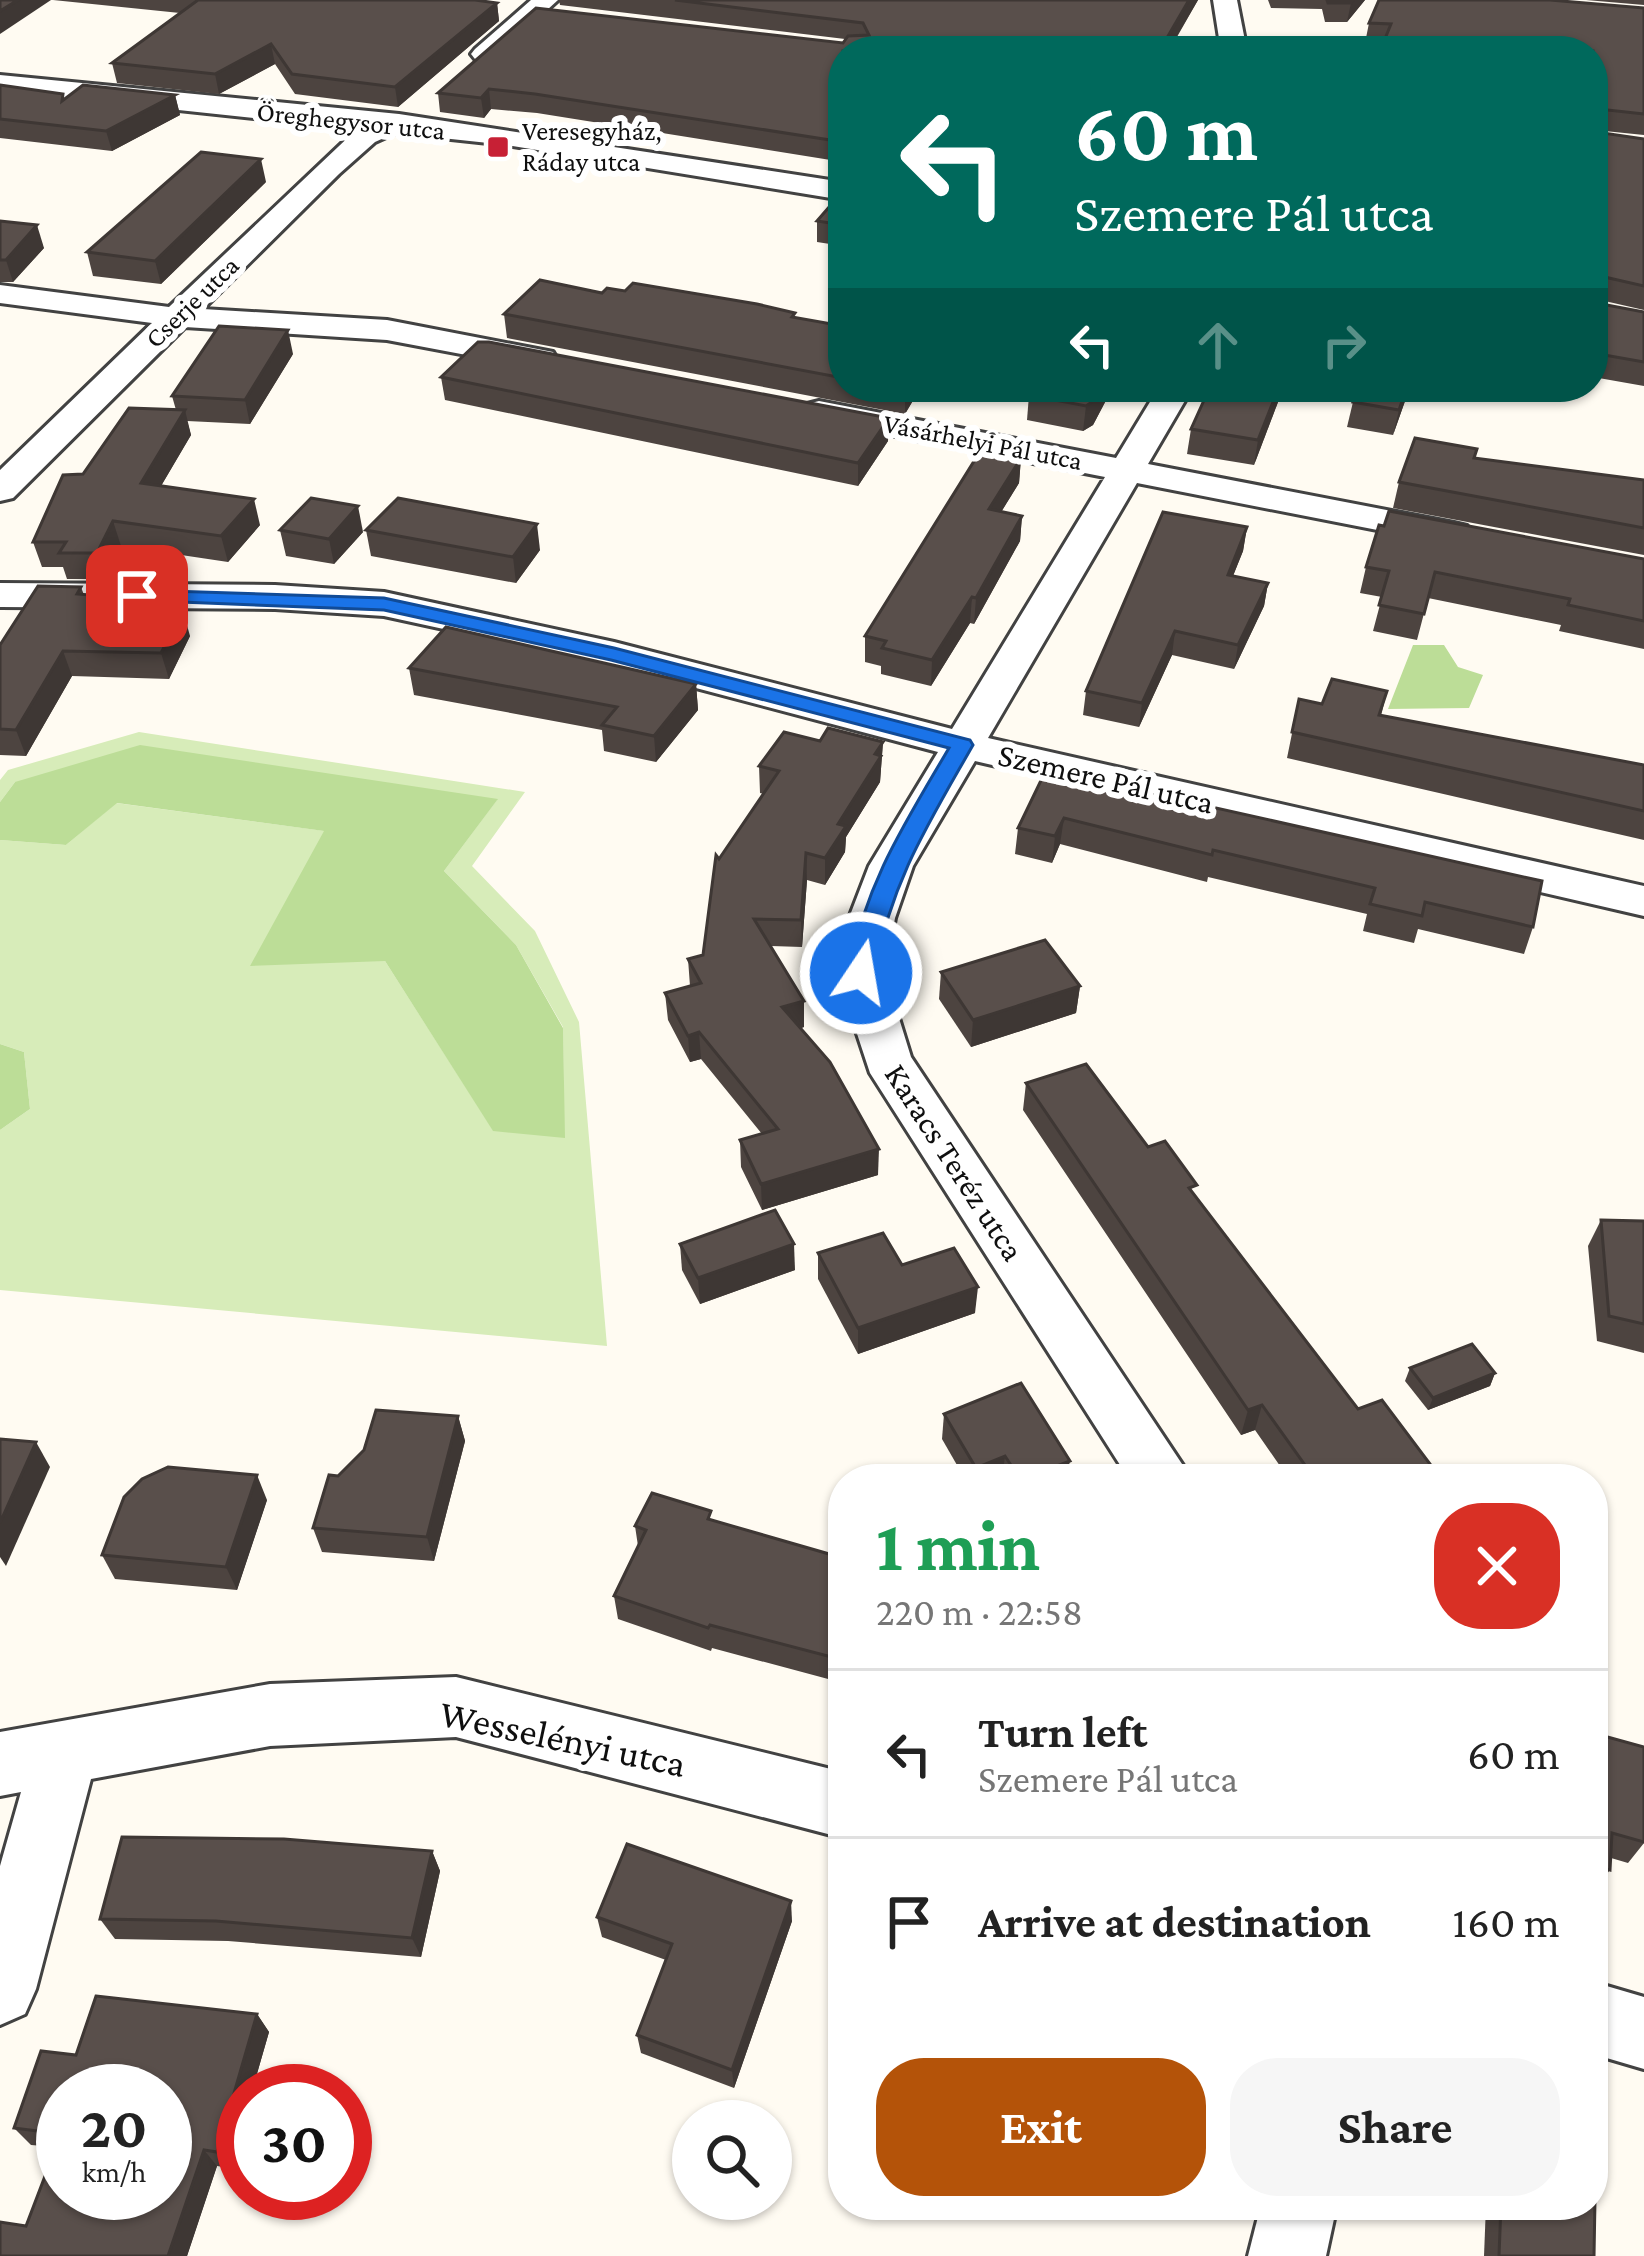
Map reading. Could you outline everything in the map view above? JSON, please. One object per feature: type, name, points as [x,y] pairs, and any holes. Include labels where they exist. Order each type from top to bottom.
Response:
[{"type":"street","points":[[1225,0],[1231,36]]},
{"type":"street","points":[[466,70],[539,6]]},
{"type":"street","points":[[485,7],[539,6],[578,17]]},
{"type":"street","name":"Öreghegysor utca","points":[[0,83],[575,147],[828,188]]},
{"type":"street","name":"Cserje utca","points":[[0,490],[365,136],[392,126],[433,100]]},
{"type":"street","points":[[0,294],[176,317],[387,330],[572,365]]},
{"type":"street","name":"Karacs Teréz utca","points":[[1152,1464],[887,1060],[861,973],[872,917],[891,866],[1167,402]]},
{"type":"street","name":"Vásárhelyi Pál utca","points":[[780,404],[1480,539]]},
{"type":"street","name":"Szemere Pál utca","points":[[0,595],[275,597],[384,604],[614,654],[962,745],[1644,901]]},
{"type":"street","name":"Wesselényi utca","points":[[0,1764],[270,1715],[456,1707],[828,1801]]},
{"type":"street","points":[[0,1989],[66,1751]]},
{"type":"street","points":[[1608,2022],[1644,2033]]},
{"type":"street","points":[[1287,2256],[1295,2220]]},
{"type":"green space","points":[[1413,645],[1444,645],[1458,667],[1483,675],[1469,708],[1388,709]]},
{"type":"green space","points":[[139,732],[525,792],[472,866],[535,931],[579,1022],[607,1346],[0,1290],[0,1130],[30,1109],[24,1052],[0,1044],[0,840],[66,845],[116,803],[325,831],[385,961],[493,1130],[564,1137],[563,1027],[516,945],[444,871],[497,800],[15,782],[0,802],[0,780],[8,770]]},
{"type":"green space","points":[[140,745],[498,799],[444,871],[516,945],[563,1028],[565,1138],[493,1131],[385,961],[250,966],[324,831],[117,803],[66,845],[0,840],[0,802],[15,782]]},
{"type":"green space","points":[[0,1044],[24,1052],[30,1109],[0,1130]]},
{"type":"building","points":[[0,0],[18,0],[0,11]]},
{"type":"building","points":[[198,0],[497,3],[395,87],[292,74],[271,44],[215,74],[112,63]]},
{"type":"building","points":[[675,0],[1189,0],[1168,36],[848,36],[869,35],[863,23]]},
{"type":"building","points":[[1379,0],[1550,0],[1644,8],[1644,114],[1608,110],[1608,36],[1386,36],[1391,24],[1369,23]]},
{"type":"building","points":[[536,8],[828,41],[828,140],[535,94],[489,89],[481,98],[438,93]]},
{"type":"building","points":[[0,85],[63,94],[62,101],[83,85],[175,95],[106,131],[0,119]]},
{"type":"building","points":[[1608,134],[1644,139],[1644,286],[1608,278]]},
{"type":"building","points":[[201,152],[261,159],[155,261],[87,252]]},
{"type":"building","points":[[0,221],[37,225],[6,260],[0,260]]},
{"type":"building","points":[[540,280],[602,293],[607,288],[625,291],[633,283],[757,304],[828,323],[828,375],[504,314]]},
{"type":"building","points":[[1608,305],[1644,312],[1644,362],[1608,356]]},
{"type":"building","points":[[219,326],[288,330],[245,400],[172,396]]},
{"type":"building","points":[[478,342],[889,418],[858,463],[441,377]]},
{"type":"building","points":[[1203,402],[1273,402],[1258,440],[1191,429]]},
{"type":"building","points":[[1353,402],[1402,402],[1399,410]]},
{"type":"building","points":[[129,408],[185,410],[141,483],[254,499],[221,536],[113,521],[97,553],[59,553],[66,542],[33,542],[63,475],[83,474]]},
{"type":"building","points":[[1415,438],[1477,449],[1474,458],[1644,480],[1644,528],[1399,482]]},
{"type":"building","points":[[981,450],[1021,458],[989,509],[1022,516],[976,598],[972,597],[932,660],[882,648],[886,641],[865,636]]},
{"type":"building","points":[[311,498],[358,506],[329,539],[280,530]]},
{"type":"building","points":[[398,498],[537,524],[513,557],[366,530]]},
{"type":"building","points":[[1389,511],[1644,559],[1644,621],[1568,605],[1570,599],[1435,572],[1424,614],[1379,605],[1389,571],[1366,567],[1379,525],[1384,526]]},
{"type":"building","points":[[1163,512],[1247,527],[1228,575],[1268,583],[1238,645],[1175,631],[1142,703],[1086,691]]},
{"type":"building","points":[[38,586],[81,587],[77,594],[104,596],[97,607],[183,611],[161,653],[63,651],[16,730],[0,729],[0,645]]},
{"type":"building","points":[[446,627],[696,684],[654,736],[602,725],[617,707],[409,668]]},
{"type":"building","points":[[1332,679],[1387,691],[1379,715],[1644,765],[1644,811],[1292,732],[1299,699],[1322,704]]},
{"type":"building","points":[[828,728],[883,742],[875,754],[881,756],[838,824],[846,826],[825,858],[806,853],[801,920],[754,919],[804,1001],[782,1007],[830,1062],[879,1149],[761,1184],[740,1140],[778,1129],[699,1032],[688,1036],[665,993],[701,983],[688,959],[703,955],[716,855],[719,859],[779,771],[759,766],[784,732],[820,741]]},
{"type":"building","points":[[1046,770],[1542,881],[1533,927],[1425,902],[1422,916],[1370,904],[1375,888],[1064,818],[1055,836],[1018,828]]},
{"type":"building","points":[[1045,940],[1080,986],[973,1020],[941,972]]},
{"type":"building","points":[[1086,1064],[1148,1147],[1165,1141],[1197,1185],[1189,1188],[1358,1409],[1382,1400],[1430,1464],[1304,1464],[1262,1405],[1248,1410],[1026,1083]]},
{"type":"building","points":[[775,1210],[794,1244],[698,1278],[680,1244]]},
{"type":"building","points":[[1601,1220],[1644,1221],[1644,1324],[1609,1316]]},
{"type":"building","points":[[883,1233],[902,1265],[954,1248],[978,1287],[858,1328],[818,1253]]},
{"type":"building","points":[[1472,1344],[1495,1373],[1433,1398],[1410,1368]]},
{"type":"building","points":[[1021,1383],[1070,1461],[1010,1464],[1005,1456],[974,1464],[944,1414]]},
{"type":"building","points":[[376,1410],[458,1416],[427,1537],[313,1528],[329,1475],[338,1476],[364,1450]]},
{"type":"building","points":[[0,1439],[36,1442],[0,1523]]},
{"type":"building","points":[[168,1467],[257,1475],[226,1567],[102,1555],[124,1497],[142,1479]]},
{"type":"building","points":[[652,1493],[711,1511],[708,1519],[828,1554],[828,1656],[708,1628],[614,1596],[646,1530],[635,1526]]},
{"type":"building","points":[[1608,1737],[1644,1747],[1644,1842],[1612,1833],[1610,1870]]},
{"type":"building","points":[[122,1837],[284,1839],[432,1851],[412,1938],[216,1921],[100,1919]]},
{"type":"building","points":[[627,1844],[791,1901],[732,2070],[637,2035],[672,1944],[597,1917]]},
{"type":"building","points":[[96,1996],[257,2014],[243,2064],[216,2064],[216,2152],[204,2150],[192,2185],[192,2064],[36,2064],[41,2051],[76,2055]]},
{"type":"building","points":[[36,2065],[36,2131],[14,2128]]},
{"type":"building","points":[[36,2200],[36,2220],[180,2220],[168,2256],[0,2256],[0,2222],[26,2226]]},
{"type":"building","points":[[1500,2220],[1595,2220],[1594,2256],[1499,2256]]},
{"type":"place","name":"Veresegyház, Ráday utca","points":[[498,147]]},
{"type":"route","points":[[137,596],[384,604],[614,654],[962,745],[891,866],[872,917],[861,973]]}]
